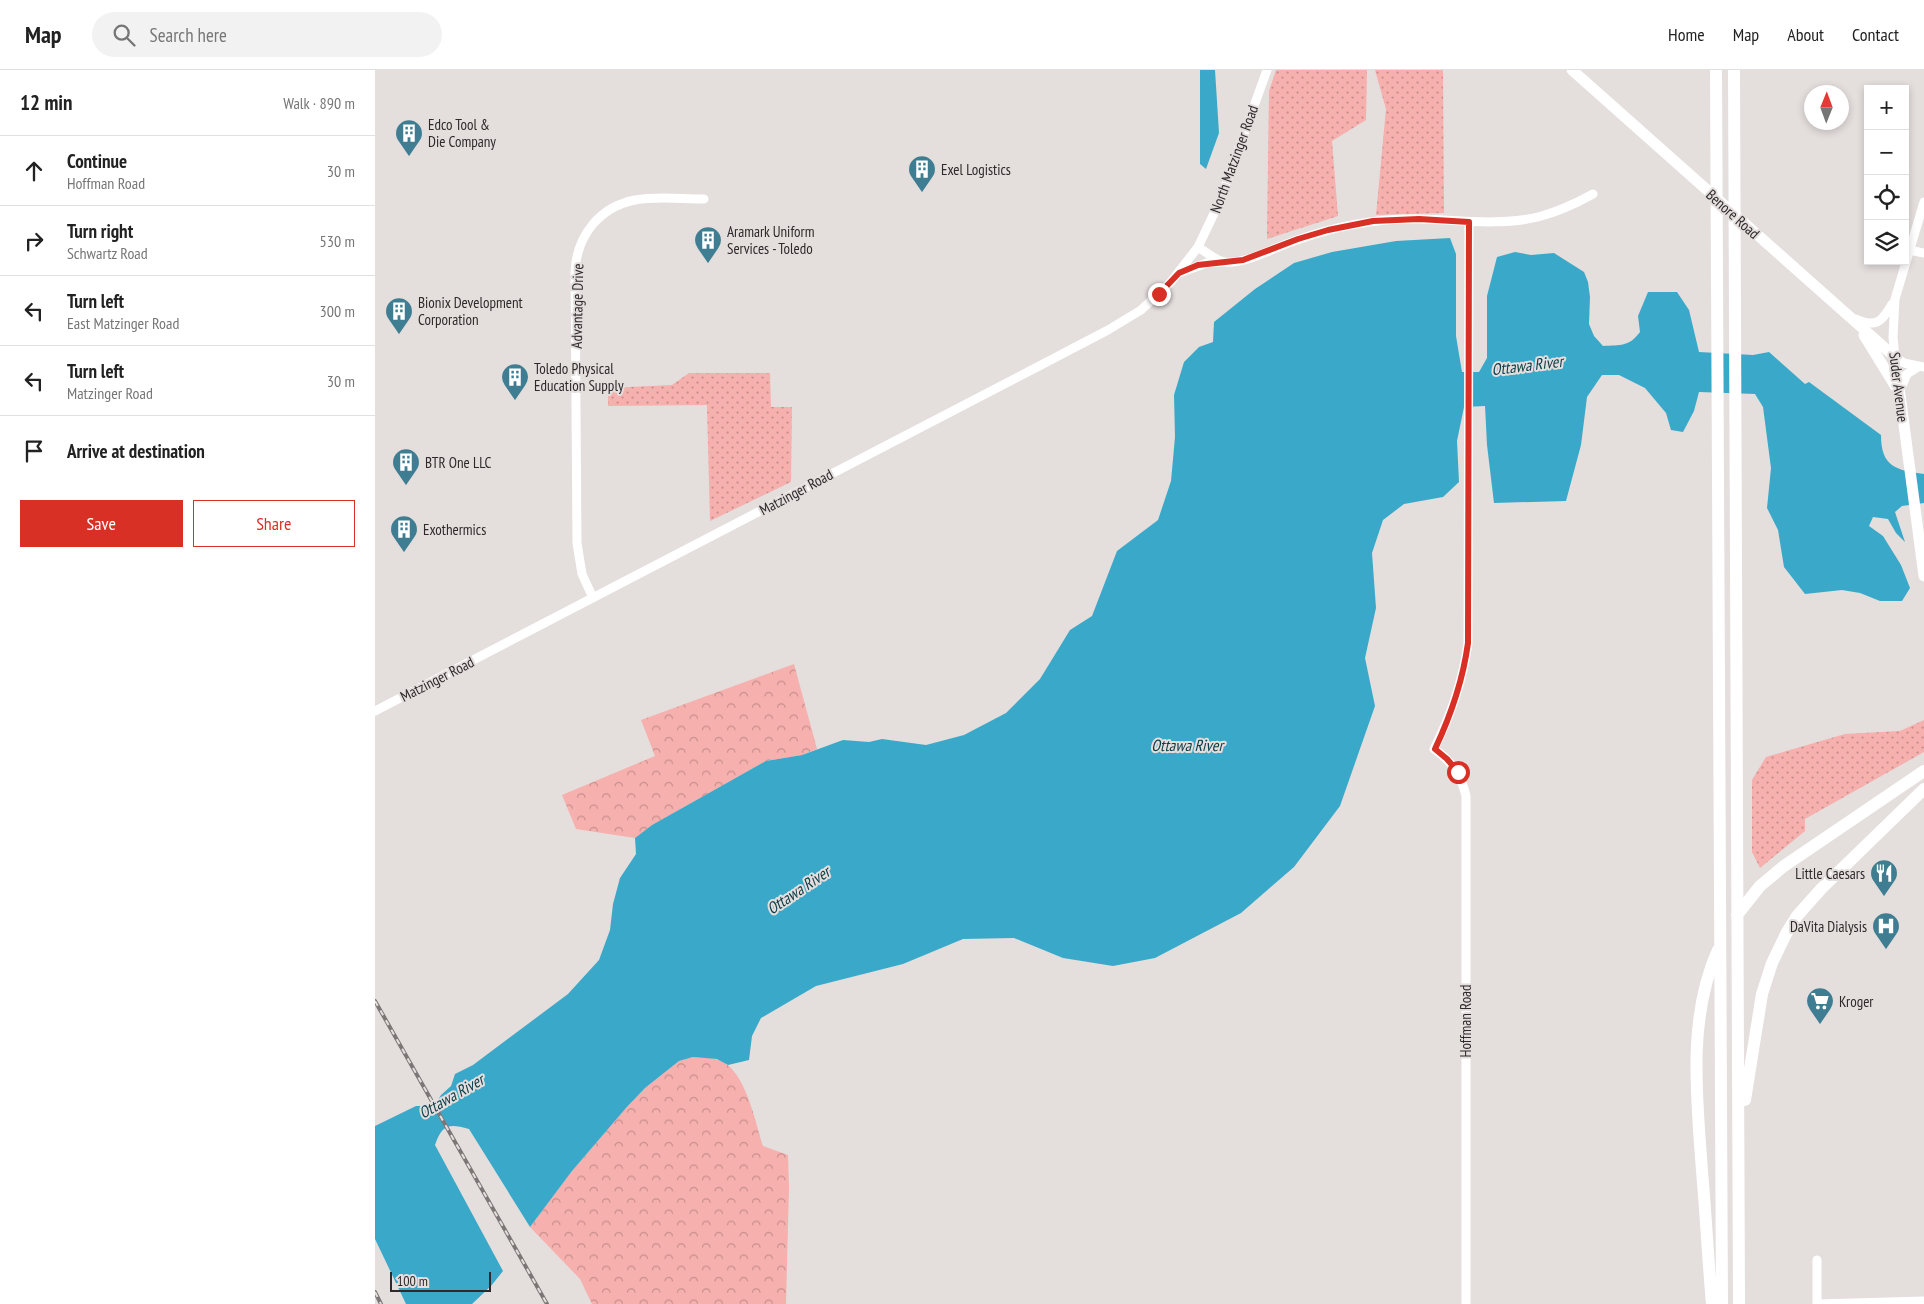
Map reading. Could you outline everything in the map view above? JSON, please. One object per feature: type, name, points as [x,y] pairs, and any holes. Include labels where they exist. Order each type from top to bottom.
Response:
[{"type":"highway","points":[[1717,70],[1722,1304]]},
{"type":"highway","points":[[1734,70],[1739,1304]]},
{"type":"highway","points":[[1712,1304],[1697,1068],[1700,1012],[1707,978],[1716,954],[1734,920],[1760,886],[1793,859],[1924,771]]},
{"type":"highway","points":[[1739,1132],[1762,994],[1781,943],[1797,916],[1821,888],[1922,792]]},
{"type":"main road","name":"Benore Road","points":[[1571,70],[1895,357]]},
{"type":"main road","points":[[1858,325],[1899,393]]},
{"type":"main road","name":"Suder Avenue","points":[[1895,357],[1924,576]]},
{"type":"street","name":"North Matzinger Road","points":[[1199,247],[1219,203],[1267,70]]},
{"type":"street","points":[[1179,273],[1207,263],[1243,260],[1328,230],[1373,221],[1419,219],[1469,222],[1536,218],[1572,206],[1593,194]]},
{"type":"street","name":"Advantage Drive","points":[[593,598],[583,574],[577,543],[575,270],[578,252],[587,230],[603,213],[623,203],[644,199],[704,199]]},
{"type":"street","name":"Suder Avenue","points":[[1909,250],[1924,202]]},
{"type":"street","name":"Hoffman Road","points":[[1465,1304],[1466,796],[1462,779],[1458,772],[1435,749],[1460,684],[1468,643],[1469,222]]},
{"type":"street","points":[[1199,247],[1225,262]]},
{"type":"street","name":"Matzinger Road","points":[[375,711],[1108,330],[1141,310],[1179,273],[1199,247]]},
{"type":"street","points":[[1909,250],[1924,252]]},
{"type":"street","name":"Suder Avenue","points":[[1895,357],[1893,336],[1895,299],[1905,265]]},
{"type":"street","points":[[1847,316],[1872,324],[1880,321],[1886,315],[1895,299]]},
{"type":"street","points":[[1895,357],[1921,367]]},
{"type":"street","points":[[1899,393],[1907,374],[1921,367]]},
{"type":"street","points":[[1817,1260],[1817,1304],[1924,1301]]},
{"type":"green space","points":[[1276,70],[1367,70],[1366,120],[1332,141],[1338,216],[1267,239],[1269,91]]},
{"type":"green space","points":[[1375,70],[1443,70],[1444,213],[1376,215],[1386,109]]},
{"type":"green space","points":[[689,373],[770,373],[771,407],[792,407],[791,482],[710,521],[707,405],[608,406],[608,388],[672,385]]},
{"type":"green space","points":[[794,664],[817,749],[802,755],[766,761],[652,825],[635,838],[576,829],[562,795],[655,756],[641,720]]},
{"type":"green space","points":[[1924,720],[1924,752],[1805,819],[1805,831],[1760,868],[1752,852],[1752,780],[1766,757],[1845,734],[1900,731]]},
{"type":"green space","points":[[693,1057],[716,1059],[726,1064],[734,1072],[742,1083],[763,1146],[788,1155],[786,1304],[592,1304],[580,1279],[530,1227],[572,1171],[645,1088],[679,1061]]},
{"type":"water","points":[[1200,70],[1215,70],[1219,133],[1206,169],[1200,164]]},
{"type":"water","name":"Ottawa River","points":[[1450,238],[1456,254],[1456,336],[1462,372],[1479,372],[1487,358],[1487,296],[1497,257],[1515,252],[1531,255],[1554,253],[1584,272],[1588,282],[1590,297],[1589,324],[1594,336],[1603,346],[1628,343],[1636,337],[1640,332],[1638,316],[1648,292],[1677,292],[1689,310],[1699,352],[1753,355],[1769,352],[1805,384],[1809,382],[1881,435],[1884,454],[1892,465],[1905,471],[1924,474],[1924,503],[1902,506],[1895,512],[1905,542],[1896,533],[1888,519],[1873,517],[1869,526],[1883,536],[1901,565],[1910,588],[1902,601],[1880,601],[1860,593],[1842,590],[1805,594],[1784,567],[1778,530],[1767,508],[1771,468],[1763,407],[1755,394],[1699,392],[1694,411],[1683,432],[1671,430],[1666,413],[1645,388],[1619,375],[1602,375],[1587,397],[1581,445],[1566,501],[1494,503],[1487,445],[1485,406],[1464,407],[1457,441],[1459,482],[1443,497],[1404,504],[1383,520],[1372,553],[1376,608],[1365,658],[1375,706],[1340,806],[1294,867],[1241,913],[1155,958],[1113,966],[1063,958],[1014,938],[963,939],[903,964],[816,986],[761,1018],[752,1036],[749,1060],[728,1065],[717,1059],[693,1057],[679,1061],[645,1088],[572,1171],[530,1227],[469,1129],[456,1126],[447,1127],[440,1133],[435,1145],[503,1271],[491,1286],[472,1304],[406,1304],[375,1239],[375,1126],[416,1106],[428,1106],[437,1102],[441,1095],[451,1086],[455,1074],[473,1065],[568,994],[599,960],[610,930],[613,904],[620,878],[636,854],[635,838],[652,825],[766,761],[802,755],[843,740],[869,742],[882,739],[926,745],[964,735],[1006,713],[1040,679],[1070,630],[1092,616],[1117,551],[1158,520],[1171,481],[1175,437],[1174,395],[1184,362],[1199,347],[1213,342],[1214,322],[1255,289],[1294,263],[1332,252],[1396,241]]},
{"type":"railway","points":[[375,1001],[547,1304]]},
{"type":"railway","points":[[375,1292],[381,1304]]},
{"type":"place","name":"Edco Tool & Die Company","points":[[409,157]]},
{"type":"place","name":"Exel Logistics","points":[[922,193]]},
{"type":"place","name":"Aramark Uniform Services - Toledo","points":[[708,264]]},
{"type":"place","name":"Bionix Development Corporation","points":[[399,335]]},
{"type":"place","name":"Toledo Physical Education Supply","points":[[515,401]]},
{"type":"place","name":"BTR One LLC","points":[[406,486]]},
{"type":"place","name":"Exothermics","points":[[404,553]]},
{"type":"place","name":"Little Caesars","points":[[1884,897]]},
{"type":"place","name":"DaVita Dialysis","points":[[1886,950]]},
{"type":"place","name":"Kroger","points":[[1820,1025]]},
{"type":"route","points":[[1159,294],[1179,273],[1198,265],[1243,260],[1328,230],[1373,221],[1419,219],[1469,222],[1470,608],[1468,643],[1460,684],[1435,749],[1458,772]]}]
